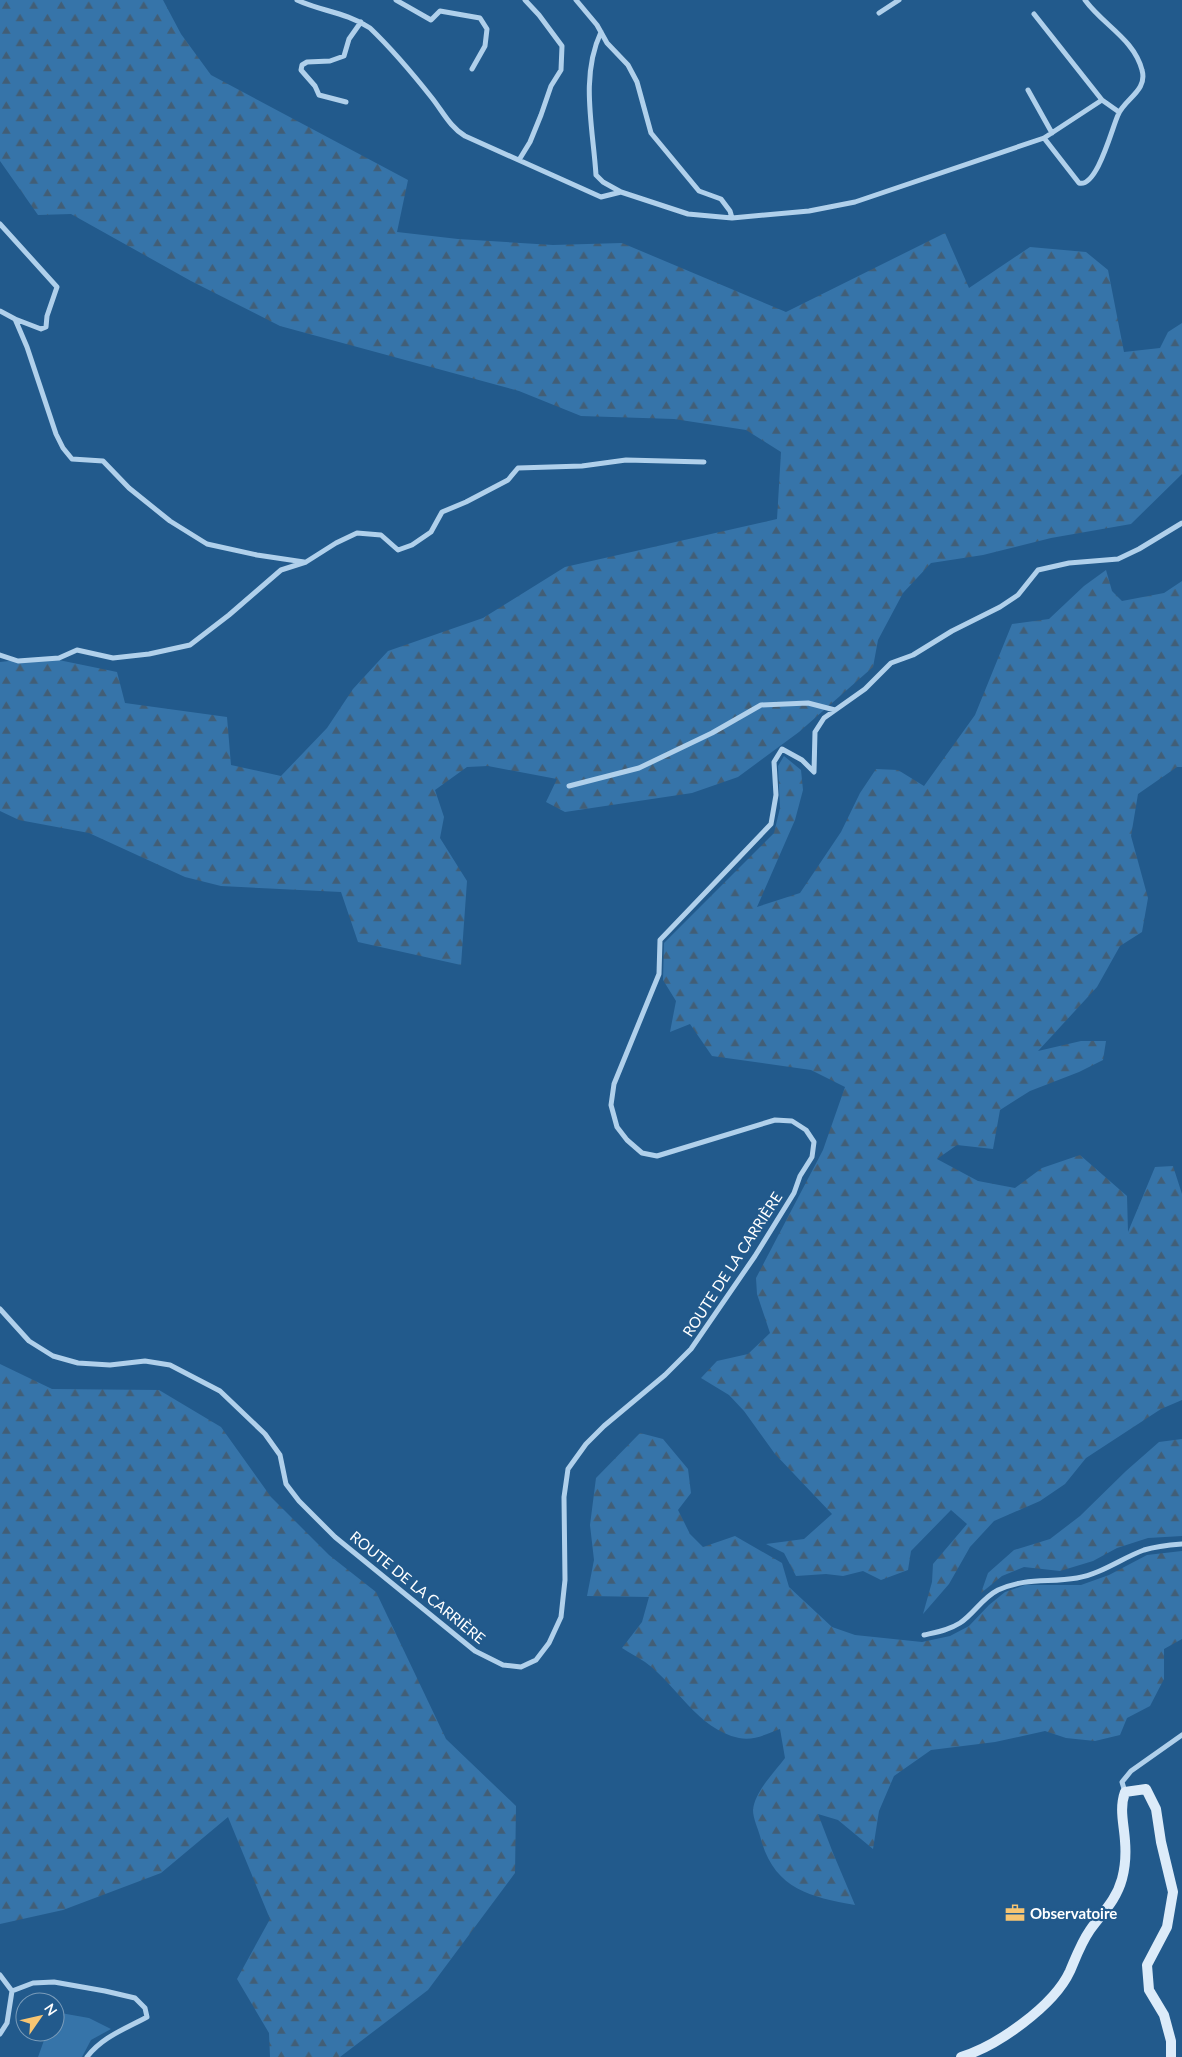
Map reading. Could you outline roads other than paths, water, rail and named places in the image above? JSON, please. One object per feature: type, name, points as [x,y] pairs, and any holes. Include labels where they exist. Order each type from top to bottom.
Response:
[{"type":"street","points":[[297,0],[361,22],[383,41],[402,62],[445,114],[453,128],[465,136],[602,197],[621,192]]},
{"type":"street","points":[[396,0],[431,20],[440,11],[480,18],[487,29],[485,46],[472,69]]},
{"type":"street","points":[[519,160],[530,142],[542,115],[551,86],[561,70],[562,46],[540,14],[525,0]]},
{"type":"street","points":[[576,0],[601,32],[607,43],[628,65],[636,82],[651,133],[699,190],[720,199],[730,211],[732,218]]},
{"type":"street","points":[[879,13],[899,0]]},
{"type":"street","points":[[1044,138],[1079,183],[1084,184],[1088,182],[1098,168],[1119,112],[1135,96],[1143,80],[1143,71],[1130,44],[1085,0]]},
{"type":"street","points":[[1034,14],[1102,100],[1119,112]]},
{"type":"street","points":[[346,102],[320,95],[301,70],[302,65],[307,62],[330,61],[344,56],[349,39],[361,22]]},
{"type":"street","points":[[601,32],[593,48],[589,71],[590,109],[596,175],[603,182],[621,192],[688,214],[732,218],[809,211],[855,202],[1044,138],[1102,100]]},
{"type":"street","points":[[1028,90],[1052,133]]},
{"type":"street","points":[[0,224],[57,287],[46,316],[46,327],[41,329],[0,311]]},
{"type":"street","points":[[15,319],[27,348],[56,434],[63,448],[72,459],[103,461],[129,488],[170,521],[207,544],[257,555],[306,562]]},
{"type":"street","points":[[0,655],[18,661],[34,660],[59,658],[77,650],[113,658],[149,654],[190,645],[229,615],[281,570],[306,562],[336,543],[357,533],[381,535],[398,550],[412,545],[431,532],[442,512],[508,480],[518,468],[582,466],[626,460],[704,462]]},
{"type":"street","points":[[569,786],[640,768],[712,733],[760,705],[808,703],[835,710],[865,690],[892,663],[913,654],[952,631],[1000,607],[1018,595],[1038,570],[1069,562],[1118,559],[1140,549],[1182,523]]},
{"type":"street","name":"ROUTE DE LA CARRIÈRE","points":[[0,1310],[29,1341],[53,1356],[78,1363],[110,1365],[145,1361],[170,1365],[220,1391],[265,1434],[280,1455],[286,1484],[299,1501],[335,1537],[475,1651],[503,1665],[521,1667],[536,1660],[549,1643],[561,1617],[565,1580],[564,1497],[568,1469],[586,1444],[604,1426],[665,1375],[691,1348],[755,1256],[794,1193],[800,1176],[812,1156],[814,1142],[806,1130],[792,1121],[775,1120],[701,1141],[674,1152],[657,1156],[642,1153],[627,1140],[617,1127],[611,1105],[614,1084],[659,974],[660,940],[771,824],[776,795],[774,762],[782,749],[802,760],[814,772],[815,732],[824,718],[835,710]]},
{"type":"street","points":[[924,1635],[944,1631],[961,1622],[983,1600],[996,1591],[1014,1584],[1030,1580],[1077,1578],[1101,1570],[1143,1551],[1163,1545],[1182,1544]]},
{"type":"street","points":[[961,2057],[977,2052],[1012,2031],[1053,1996],[1069,1972],[1073,1960],[1090,1930],[1116,1896],[1122,1877],[1126,1843],[1121,1803],[1125,1792],[1122,1782],[1131,1771],[1182,1735]]},
{"type":"street","points":[[1125,1792],[1146,1789],[1156,1809],[1161,1842],[1173,1892],[1167,1927],[1147,1965],[1149,1990],[1164,2015],[1171,2041],[1172,2057]]},
{"type":"street","points":[[0,1975],[12,1991],[7,2023],[0,2034]]},
{"type":"street","points":[[12,1991],[33,1983],[54,1982],[136,1998],[146,2008],[146,2017],[111,2035],[94,2048],[87,2057]]},
{"type":"place","name":"Observatoire","points":[[1015,1913]]}]
